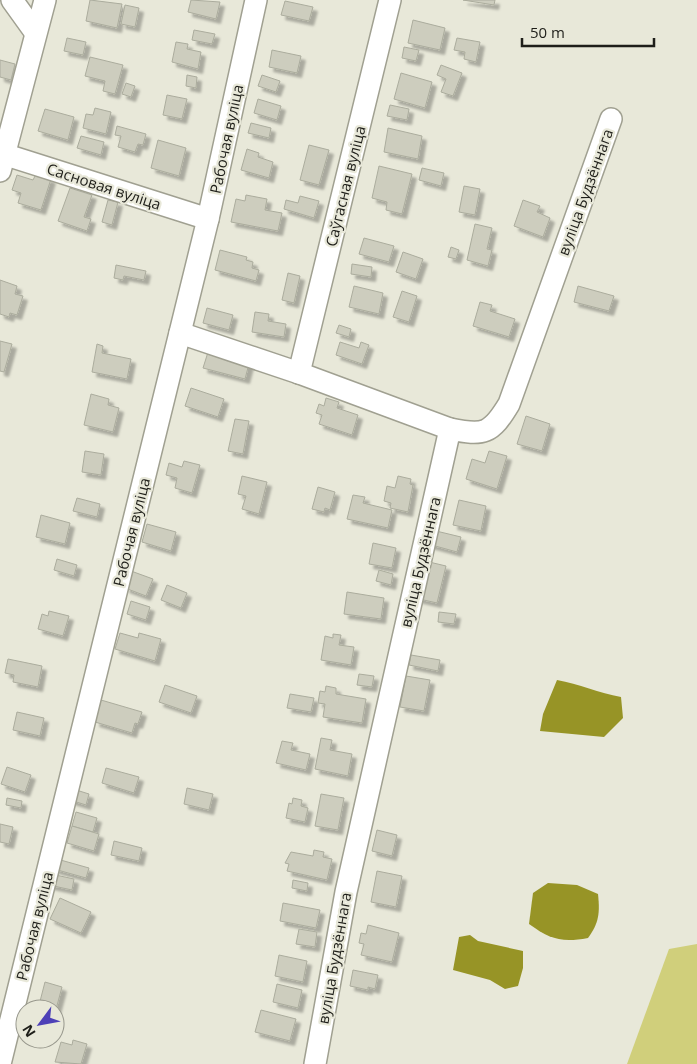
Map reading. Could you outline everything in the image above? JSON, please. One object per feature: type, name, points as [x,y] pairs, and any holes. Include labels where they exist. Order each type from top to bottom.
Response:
[{"type":"street","points":[[12,0],[35,32]]},
{"type":"street","points":[[2,159],[45,0]]},
{"type":"street","name":"Рабочая вуліца","points":[[0,1064],[208,219],[256,0]]},
{"type":"street","name":"Саўгасная вуліца","points":[[299,373],[390,0]]},
{"type":"street","name":"вуліца Будзённага","points":[[315,1064],[346,892],[450,428],[482,433],[497,424],[509,404],[611,119]]},
{"type":"street","name":"Сасновая вуліца","points":[[2,159],[208,219]]},
{"type":"street","points":[[180,334],[299,373],[450,428]]},
{"type":"shaded area","points":[[557,680],[621,697],[623,718],[604,737],[540,731],[543,714]]},
{"type":"shaded area","points":[[548,883],[577,885],[598,894],[598,917],[588,938],[556,939],[529,924],[533,893]]},
{"type":"shaded area","points":[[470,935],[478,941],[523,951],[523,968],[518,986],[505,989],[490,980],[453,970],[459,937]]},
{"type":"shaded area","points":[[697,944],[697,1064],[627,1064],[669,949]]},
{"type":"building","points":[[90,0],[122,4],[117,28],[86,21]]},
{"type":"building","points":[[191,0],[220,2],[216,19],[188,12]]},
{"type":"building","points":[[463,0],[495,0],[494,5]]},
{"type":"building","points":[[285,1],[313,7],[309,21],[281,15]]},
{"type":"building","points":[[125,5],[139,8],[135,27],[121,24]]},
{"type":"building","points":[[413,20],[445,28],[440,50],[408,43]]},
{"type":"building","points":[[194,30],[215,34],[212,44],[192,40]]},
{"type":"building","points":[[67,38],[86,42],[83,55],[64,51]]},
{"type":"building","points":[[457,38],[480,42],[476,62],[464,59],[465,52],[454,50]]},
{"type":"building","points":[[176,42],[188,44],[187,49],[201,52],[198,69],[172,62]]},
{"type":"building","points":[[404,47],[419,50],[416,61],[402,58]]},
{"type":"building","points":[[272,50],[301,56],[297,73],[269,67]]},
{"type":"building","points":[[90,57],[123,65],[115,94],[103,91],[105,81],[85,76]]},
{"type":"building","points":[[0,60],[15,64],[11,80],[0,77]]},
{"type":"building","points":[[441,65],[462,73],[453,96],[441,92],[446,79],[437,75]]},
{"type":"building","points":[[401,73],[432,82],[425,108],[394,99]]},
{"type":"building","points":[[187,75],[197,77],[196,88],[186,86]]},
{"type":"building","points":[[262,75],[280,81],[276,92],[258,86]]},
{"type":"building","points":[[126,83],[135,86],[131,97],[122,94]]},
{"type":"building","points":[[167,95],[187,99],[182,119],[163,115]]},
{"type":"building","points":[[258,99],[281,106],[277,120],[254,113]]},
{"type":"building","points":[[390,105],[409,109],[407,120],[387,116]]},
{"type":"building","points":[[95,108],[111,112],[106,134],[83,128],[86,114],[93,115]]},
{"type":"building","points":[[45,109],[74,117],[68,140],[38,131]]},
{"type":"building","points":[[251,123],[271,128],[269,138],[248,133]]},
{"type":"building","points":[[117,126],[146,134],[143,145],[138,144],[135,152],[118,147],[121,136],[115,135]]},
{"type":"building","points":[[388,128],[422,136],[418,159],[384,152]]},
{"type":"building","points":[[81,136],[104,142],[101,155],[77,148]]},
{"type":"building","points":[[158,140],[186,148],[179,176],[151,168]]},
{"type":"building","points":[[309,145],[329,150],[319,185],[300,180]]},
{"type":"building","points":[[247,149],[259,153],[258,157],[273,162],[269,178],[241,170]]},
{"type":"building","points":[[379,166],[412,174],[402,214],[386,210],[387,202],[372,198]]},
{"type":"building","points":[[422,168],[444,173],[441,186],[419,180]]},
{"type":"building","points":[[36,174],[51,179],[41,210],[18,203],[21,193],[12,190],[17,175],[33,180]]},
{"type":"building","points":[[464,186],[480,189],[475,215],[459,212]]},
{"type":"building","points":[[70,188],[92,195],[84,217],[91,219],[87,231],[58,221]]},
{"type":"building","points":[[246,195],[267,199],[265,210],[282,213],[278,231],[231,222],[236,199],[245,201]]},
{"type":"building","points":[[300,196],[319,201],[314,218],[284,209],[286,200],[298,203]]},
{"type":"building","points":[[108,200],[118,202],[112,225],[102,222]]},
{"type":"building","points":[[523,200],[540,206],[537,212],[550,218],[543,237],[514,226]]},
{"type":"building","points":[[475,224],[492,228],[487,249],[492,250],[488,266],[467,260]]},
{"type":"building","points":[[364,238],[394,246],[389,262],[359,254]]},
{"type":"building","points":[[451,247],[459,250],[456,259],[448,257]]},
{"type":"building","points":[[220,250],[247,257],[246,260],[253,262],[252,268],[259,270],[256,281],[215,270]]},
{"type":"building","points":[[403,252],[423,259],[416,279],[396,272]]},
{"type":"building","points":[[352,264],[372,267],[371,277],[351,274]]},
{"type":"building","points":[[116,265],[146,271],[144,280],[124,276],[123,280],[114,278]]},
{"type":"building","points":[[288,273],[300,276],[294,303],[282,300]]},
{"type":"building","points":[[0,280],[17,286],[15,294],[23,296],[17,315],[10,313],[9,317],[0,314]]},
{"type":"building","points":[[354,286],[383,293],[379,314],[349,307]]},
{"type":"building","points":[[578,286],[614,296],[609,311],[574,302]]},
{"type":"building","points":[[402,291],[417,296],[409,322],[393,317]]},
{"type":"building","points":[[480,302],[492,305],[490,311],[515,319],[509,337],[473,326]]},
{"type":"building","points":[[207,308],[233,315],[229,330],[203,323]]},
{"type":"building","points":[[255,312],[269,314],[268,321],[286,324],[284,337],[252,332]]},
{"type":"building","points":[[339,325],[351,329],[349,337],[336,333]]},
{"type":"building","points":[[0,341],[12,344],[4,372],[0,371]]},
{"type":"building","points":[[340,342],[359,348],[361,342],[369,345],[362,364],[336,355]]},
{"type":"building","points":[[97,344],[103,346],[102,353],[131,359],[127,379],[92,372]]},
{"type":"building","points":[[209,349],[250,360],[245,379],[203,368]]},
{"type":"building","points":[[191,388],[224,399],[218,417],[185,406]]},
{"type":"building","points":[[91,394],[109,399],[108,405],[119,408],[113,432],[84,425]]},
{"type":"building","points":[[326,398],[339,402],[337,408],[358,415],[352,435],[319,424],[322,415],[316,413],[319,404],[324,406]]},
{"type":"building","points":[[526,416],[550,424],[542,451],[517,444]]},
{"type":"building","points":[[235,419],[249,421],[243,454],[228,451]]},
{"type":"building","points":[[85,451],[104,454],[101,475],[82,472]]},
{"type":"building","points":[[489,451],[507,456],[497,489],[466,479],[472,459],[485,463]]},
{"type":"building","points":[[184,461],[200,465],[192,493],[175,488],[177,478],[166,475],[169,463],[182,467]]},
{"type":"building","points":[[242,476],[267,482],[259,514],[242,509],[246,496],[238,494]]},
{"type":"building","points":[[398,476],[411,479],[410,484],[413,485],[408,512],[390,508],[391,503],[384,501],[387,486],[395,488]]},
{"type":"building","points":[[318,487],[335,492],[330,510],[325,508],[324,512],[312,509]]},
{"type":"building","points":[[353,495],[365,497],[363,503],[392,510],[388,528],[347,519]]},
{"type":"building","points":[[77,498],[100,504],[97,517],[73,511]]},
{"type":"building","points":[[459,500],[486,506],[481,531],[453,525]]},
{"type":"building","points":[[41,515],[70,523],[65,544],[36,537]]},
{"type":"building","points":[[147,524],[176,532],[171,551],[142,542]]},
{"type":"building","points":[[432,530],[461,537],[457,552],[428,544]]},
{"type":"building","points":[[373,543],[396,548],[392,568],[369,564]]},
{"type":"building","points":[[57,559],[77,565],[74,576],[54,570]]},
{"type":"building","points":[[425,561],[446,566],[437,603],[415,598]]},
{"type":"building","points":[[379,570],[393,574],[391,585],[376,581]]},
{"type":"building","points":[[131,571],[153,579],[146,596],[125,588]]},
{"type":"building","points":[[167,585],[187,593],[181,608],[161,600]]},
{"type":"building","points":[[347,592],[384,598],[381,619],[344,614]]},
{"type":"building","points":[[131,601],[150,607],[146,620],[127,614]]},
{"type":"building","points":[[49,611],[69,616],[63,636],[38,629],[42,614],[48,616]]},
{"type":"building","points":[[439,612],[456,614],[454,624],[438,622]]},
{"type":"building","points":[[120,633],[138,638],[139,633],[161,639],[155,661],[115,649]]},
{"type":"building","points":[[333,634],[341,635],[339,645],[354,647],[351,665],[321,660],[325,636],[333,638]]},
{"type":"building","points":[[411,655],[440,660],[438,671],[409,665]]},
{"type":"building","points":[[8,659],[42,666],[38,687],[13,682],[14,675],[5,673]]},
{"type":"building","points":[[359,674],[374,676],[372,687],[357,685]]},
{"type":"building","points":[[406,676],[430,680],[424,711],[400,707]]},
{"type":"building","points":[[165,685],[197,696],[191,713],[159,702]]},
{"type":"building","points":[[326,686],[336,688],[336,694],[366,699],[362,723],[323,717],[325,704],[318,703],[320,691],[325,692]]},
{"type":"building","points":[[290,694],[314,698],[311,712],[287,708]]},
{"type":"building","points":[[101,700],[142,712],[138,724],[135,723],[132,733],[95,722]]},
{"type":"building","points":[[17,712],[44,718],[40,736],[13,730]]},
{"type":"building","points":[[321,738],[332,740],[330,750],[352,754],[348,776],[315,769]]},
{"type":"building","points":[[282,741],[293,743],[291,750],[310,754],[306,770],[276,763]]},
{"type":"building","points":[[7,767],[31,775],[25,792],[1,784]]},
{"type":"building","points":[[106,768],[139,777],[134,793],[102,783]]},
{"type":"building","points":[[187,788],[213,794],[209,810],[184,804]]},
{"type":"building","points":[[73,789],[89,794],[86,805],[70,800]]},
{"type":"building","points":[[321,794],[344,798],[338,830],[315,826]]},
{"type":"building","points":[[7,798],[22,801],[21,808],[6,805]]},
{"type":"building","points":[[293,798],[302,800],[301,806],[308,808],[305,822],[286,818],[289,803],[292,804]]},
{"type":"building","points":[[76,812],[97,818],[93,832],[72,826]]},
{"type":"building","points":[[0,824],[13,827],[9,844],[0,842]]},
{"type":"building","points":[[72,826],[99,834],[94,851],[67,843]]},
{"type":"building","points":[[377,830],[397,835],[392,856],[372,851]]},
{"type":"building","points":[[114,841],[142,848],[139,861],[111,855]]},
{"type":"building","points":[[314,850],[324,852],[323,857],[332,859],[327,880],[287,871],[289,864],[285,863],[291,852],[313,856]]},
{"type":"building","points":[[57,859],[89,868],[86,878],[54,869]]},
{"type":"building","points":[[377,871],[402,876],[396,907],[371,902]]},
{"type":"building","points":[[51,874],[74,879],[72,890],[49,885]]},
{"type":"building","points":[[293,880],[308,883],[307,891],[292,888]]},
{"type":"building","points":[[60,898],[91,912],[81,933],[50,919]]},
{"type":"building","points":[[283,903],[320,910],[316,928],[280,921]]},
{"type":"building","points":[[368,925],[399,933],[392,962],[361,955],[364,944],[359,943],[361,933],[366,934]]},
{"type":"building","points":[[299,929],[317,932],[315,947],[296,944]]},
{"type":"building","points":[[279,955],[307,961],[303,982],[275,976]]},
{"type":"building","points":[[353,970],[378,975],[375,989],[368,987],[368,990],[350,986]]},
{"type":"building","points":[[45,982],[62,987],[59,999],[41,999]]},
{"type":"building","points":[[277,984],[302,990],[298,1008],[273,1002]]},
{"type":"building","points":[[261,1010],[296,1019],[290,1041],[255,1032]]},
{"type":"building","points":[[73,1040],[87,1044],[81,1064],[55,1062],[59,1049],[65,1049],[65,1043],[72,1045]]}]
